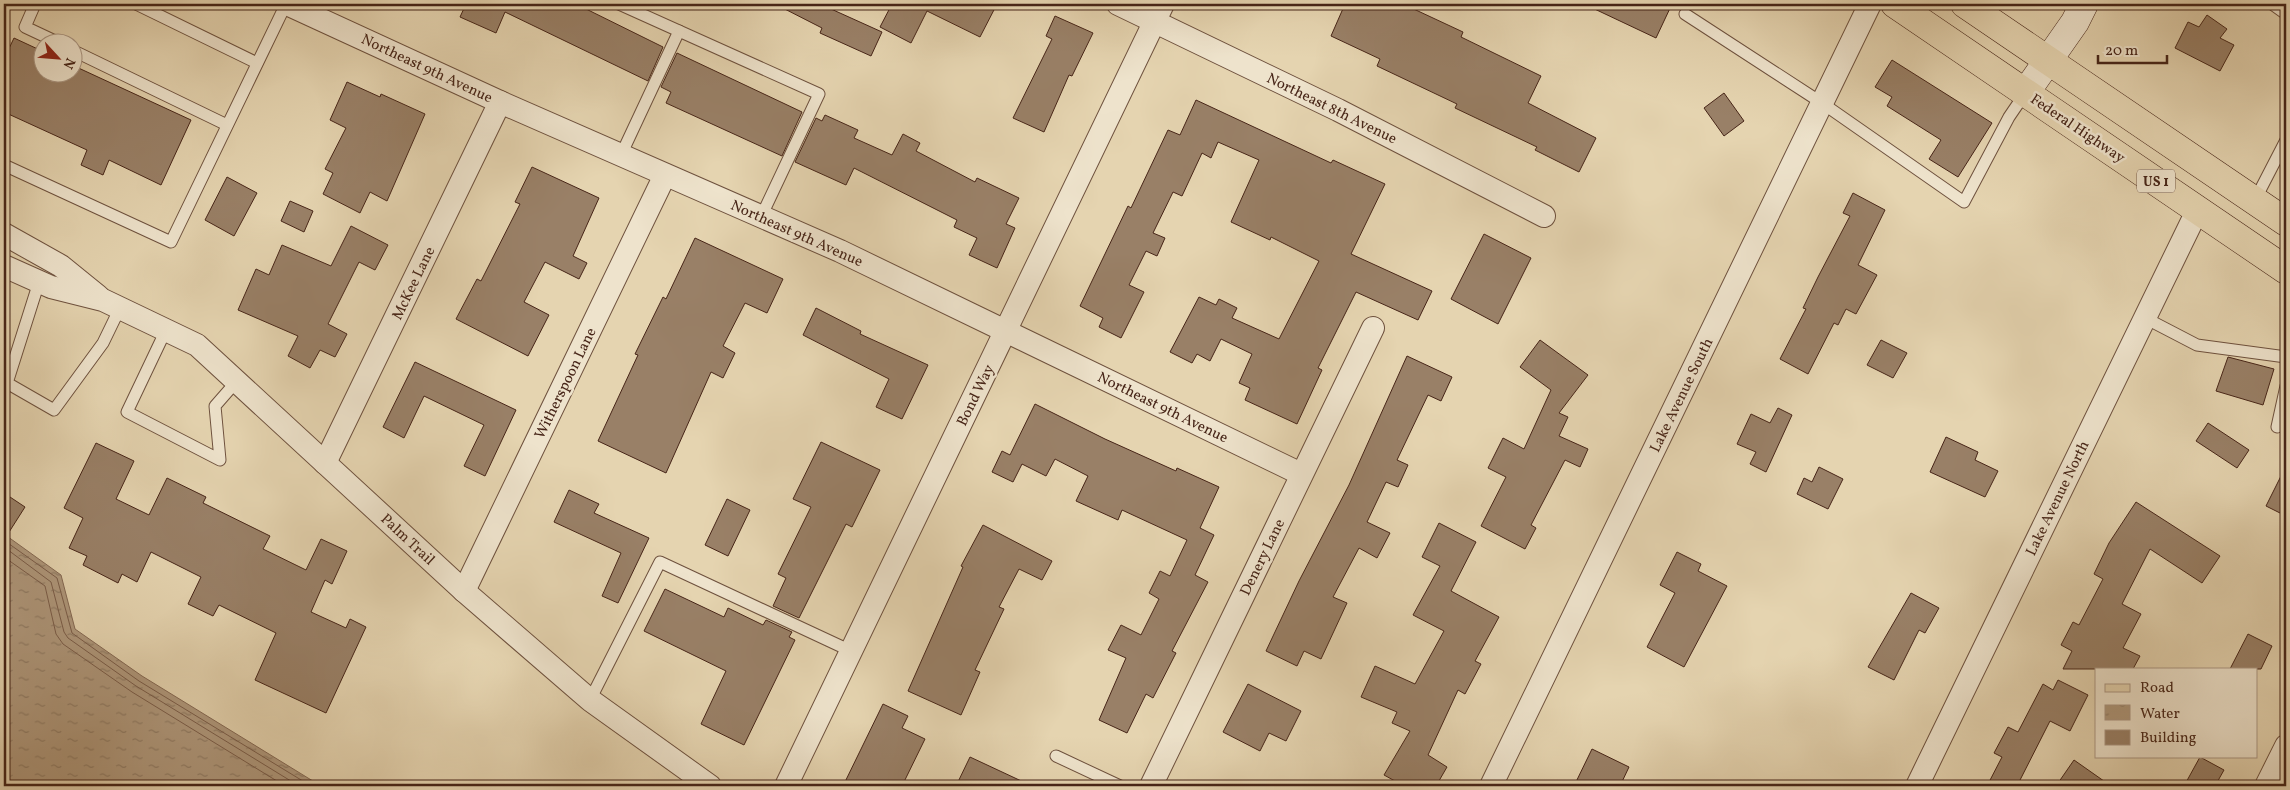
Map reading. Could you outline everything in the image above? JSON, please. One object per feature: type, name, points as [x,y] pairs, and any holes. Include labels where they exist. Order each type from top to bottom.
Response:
[{"type":"main road","name":"Federal Highway","points":[[1894,4],[2286,270]]},
{"type":"main road","name":"US 1","points":[[1964,4],[2286,222]]},
{"type":"street","name":"Northeast 9th Avenue","points":[[286,4],[500,102],[840,251],[1301,474]]},
{"type":"street","name":"Northeast 8th Avenue","points":[[1118,4],[1159,13],[1338,110],[1544,216]]},
{"type":"street","name":"Lake Avenue South","points":[[1491,786],[1870,4]]},
{"type":"street","points":[[2026,92],[2075,22],[2084,4]]},
{"type":"street","name":"Bond Way","points":[[786,786],[1159,13]]},
{"type":"street","name":"McKee Lane","points":[[325,463],[500,102]]},
{"type":"street","name":"Witherspoon Lane","points":[[464,591],[665,175]]},
{"type":"street","name":"Lake Avenue North","points":[[1917,786],[2198,210]]},
{"type":"street","name":"Palm Trail","points":[[4,234],[61,266],[111,304]]},
{"type":"street","name":"Palm Trail","points":[[4,266],[51,287],[111,304],[196,345],[464,591],[590,700],[710,786]]},
{"type":"street","name":"Denery Lane","points":[[1152,786],[1372,328]]},
{"type":"street","points":[[2266,786],[2286,746]]},
{"type":"lane","points":[[36,4],[25,27],[36,32]]},
{"type":"lane","points":[[136,4],[257,63]]},
{"type":"lane","points":[[4,165],[171,242],[286,4]]},
{"type":"lane","points":[[619,4],[819,94],[761,217]]},
{"type":"lane","points":[[2272,4],[2286,14]]},
{"type":"lane","points":[[1685,14],[1822,102],[1964,202],[2009,116],[2026,92]]},
{"type":"lane","points":[[620,155],[679,31]]},
{"type":"lane","points":[[82,55],[227,125]]},
{"type":"lane","points":[[2255,200],[2286,140]]},
{"type":"lane","points":[[39,282],[6,383],[54,410],[102,343],[111,304]]},
{"type":"lane","points":[[2145,318],[2197,345],[2286,357]]},
{"type":"lane","points":[[166,330],[127,412],[220,460],[215,406],[236,382]]},
{"type":"lane","points":[[2277,427],[2286,386]]},
{"type":"lane","points":[[590,700],[660,562],[851,651]]},
{"type":"lane","points":[[1056,756],[1120,786]]},
{"type":"water","points":[[4,534],[61,575],[75,629],[142,676],[321,786],[4,786]]},
{"type":"building","points":[[466,4],[576,4],[663,47],[648,81],[505,12],[496,33],[460,17]]},
{"type":"building","points":[[775,4],[820,4],[882,32],[871,56],[820,33],[822,28]]},
{"type":"building","points":[[892,4],[997,4],[980,37],[927,11],[911,43],[880,27]]},
{"type":"building","points":[[1345,4],[1403,4],[1463,32],[1461,37],[1541,76],[1528,103],[1596,138],[1579,172],[1535,150],[1537,147],[1455,108],[1457,104],[1377,66],[1380,59],[1331,36]]},
{"type":"building","points":[[1584,4],[1672,4],[1656,38]]},
{"type":"building","points":[[2207,15],[2227,29],[2220,38],[2234,45],[2220,71],[2175,48],[2188,22],[2199,27]]},
{"type":"building","points":[[1055,16],[1093,33],[1072,76],[1069,75],[1044,132],[1013,118],[1052,39],[1046,36]]},
{"type":"building","points":[[14,38],[32,46],[32,82],[82,82],[82,70],[191,120],[161,185],[109,160],[103,175],[81,165],[87,150],[4,112],[4,59]]},
{"type":"building","points":[[677,53],[802,112],[782,156],[666,103],[671,92],[661,87]]},
{"type":"building","points":[[1892,60],[1992,123],[1958,177],[1929,159],[1941,140],[1887,106],[1892,97],[1875,87]]},
{"type":"building","points":[[347,82],[380,97],[381,94],[425,114],[387,201],[370,192],[360,213],[323,194],[333,173],[325,169],[346,128],[330,120]]},
{"type":"building","points":[[1724,93],[1744,121],[1724,136],[1704,108]]},
{"type":"building","points":[[1196,100],[1331,163],[1333,160],[1385,184],[1351,254],[1432,291],[1418,320],[1356,292],[1318,368],[1322,370],[1297,424],[1245,400],[1250,388],[1239,383],[1252,354],[1221,339],[1210,361],[1197,354],[1192,363],[1170,352],[1199,297],[1216,305],[1219,299],[1237,308],[1232,318],[1279,339],[1319,261],[1271,237],[1270,240],[1231,222],[1259,160],[1218,142],[1211,158],[1202,153],[1182,196],[1173,192],[1153,233],[1165,238],[1157,256],[1146,251],[1129,285],[1144,292],[1121,338],[1099,327],[1103,318],[1080,306],[1128,206],[1131,208],[1168,130],[1180,135]]},
{"type":"building","points":[[825,115],[858,130],[854,138],[892,155],[903,134],[920,143],[916,151],[975,182],[977,178],[1019,198],[1006,224],[1015,228],[997,268],[969,255],[977,238],[954,227],[957,220],[854,168],[846,185],[795,162],[816,118],[822,121]]},
{"type":"building","points":[[532,167],[599,198],[573,256],[587,263],[579,279],[545,262],[524,302],[549,315],[528,356],[456,319],[477,279],[481,281],[520,204],[515,202]]},
{"type":"building","points":[[227,177],[257,193],[234,236],[205,220]]},
{"type":"building","points":[[1853,193],[1885,210],[1858,265],[1877,275],[1856,314],[1846,309],[1838,325],[1834,323],[1808,374],[1780,359],[1806,309],[1803,308],[1818,277],[1850,216],[1843,213]]},
{"type":"building","points":[[290,201],[313,211],[304,232],[281,221]]},
{"type":"building","points":[[351,226],[388,245],[375,270],[359,262],[328,324],[347,334],[335,357],[320,350],[310,368],[288,356],[298,336],[238,310],[256,269],[269,275],[282,245],[331,266]]},
{"type":"building","points":[[1484,234],[1531,258],[1498,324],[1451,299]]},
{"type":"building","points":[[695,238],[783,279],[767,313],[745,303],[723,346],[735,353],[723,378],[711,372],[666,473],[598,441],[638,355],[635,354],[663,297],[666,299]]},
{"type":"building","points":[[816,308],[861,331],[860,334],[928,365],[902,419],[876,407],[889,379],[803,335]]},
{"type":"building","points":[[1540,340],[1588,375],[1559,413],[1568,417],[1559,436],[1588,449],[1580,467],[1565,460],[1531,525],[1536,528],[1525,549],[1481,526],[1506,477],[1488,468],[1503,438],[1524,449],[1551,390],[1520,367]]},
{"type":"building","points":[[1881,340],[1907,353],[1893,378],[1867,365]]},
{"type":"building","points":[[1407,356],[1452,377],[1441,401],[1428,395],[1397,460],[1408,465],[1398,487],[1386,482],[1367,522],[1390,533],[1377,558],[1359,548],[1333,597],[1347,603],[1321,659],[1304,651],[1297,666],[1266,651],[1299,581],[1349,485]]},
{"type":"building","points":[[2228,357],[2274,369],[2263,405],[2216,391]]},
{"type":"building","points":[[415,362],[516,410],[485,476],[464,466],[484,425],[424,396],[404,438],[383,427]]},
{"type":"building","points":[[1035,404],[1105,439],[1176,471],[1177,468],[1219,487],[1200,528],[1214,535],[1195,575],[1208,582],[1172,651],[1176,653],[1153,698],[1146,694],[1127,733],[1099,720],[1126,658],[1108,650],[1121,625],[1141,635],[1159,599],[1149,593],[1160,571],[1170,576],[1187,540],[1122,510],[1118,520],[1076,501],[1088,476],[1055,459],[1046,476],[1022,464],[1013,482],[992,472],[1002,451],[1010,455]]},
{"type":"building","points":[[1778,408],[1792,415],[1766,472],[1750,464],[1756,452],[1737,444],[1751,414],[1770,423]]},
{"type":"building","points":[[2208,423],[2249,450],[2237,468],[2196,441]]},
{"type":"building","points":[[1946,437],[1978,452],[1975,460],[1998,471],[1985,497],[1930,472]]},
{"type":"building","points":[[821,442],[880,470],[852,527],[846,524],[799,618],[773,606],[786,578],[778,574],[811,507],[793,499]]},
{"type":"building","points":[[96,443],[134,461],[116,499],[149,515],[167,478],[206,497],[203,503],[270,536],[263,549],[306,570],[321,539],[347,551],[332,584],[325,580],[311,612],[346,628],[350,619],[366,627],[326,713],[255,680],[276,633],[219,605],[213,616],[188,604],[201,577],[151,552],[137,582],[122,574],[118,583],[83,565],[87,556],[69,548],[83,518],[64,508]]},
{"type":"building","points":[[2286,466],[2286,516],[2266,506]]},
{"type":"building","points":[[1819,467],[1843,479],[1828,509],[1797,494],[1804,478],[1812,482]]},
{"type":"building","points":[[569,490],[599,504],[594,513],[649,538],[618,603],[602,596],[621,553],[554,522]]},
{"type":"building","points":[[4,493],[25,507],[4,540]]},
{"type":"building","points":[[727,499],[750,510],[728,556],[705,545]]},
{"type":"building","points":[[2136,502],[2220,556],[2202,583],[2150,549],[2122,604],[2141,614],[2123,648],[2140,656],[2134,668],[2063,669],[2072,651],[2061,645],[2073,622],[2079,625],[2103,579],[2094,574],[2109,543]]},
{"type":"building","points":[[1439,523],[1476,542],[1451,591],[1499,617],[1475,661],[1481,664],[1465,694],[1458,690],[1428,755],[1447,767],[1436,786],[1404,786],[1384,775],[1410,731],[1392,723],[1397,712],[1361,697],[1375,666],[1415,684],[1444,631],[1413,615],[1440,566],[1422,557]]},
{"type":"building","points":[[983,525],[1052,561],[1042,580],[1019,569],[999,607],[1004,609],[975,670],[980,672],[961,715],[908,691],[963,567],[961,566]]},
{"type":"building","points":[[1677,552],[1701,564],[1698,571],[1727,586],[1684,667],[1647,647],[1675,593],[1660,585]]},
{"type":"building","points":[[665,589],[724,617],[728,608],[763,625],[766,620],[792,632],[789,637],[795,640],[744,745],[701,724],[726,671],[644,631]]},
{"type":"building","points":[[1911,593],[1939,608],[1925,633],[1919,630],[1894,680],[1868,667]]},
{"type":"building","points":[[2248,634],[2272,646],[2261,669],[2231,668]]},
{"type":"building","points":[[2058,680],[2088,695],[2070,731],[2050,721],[2017,786],[1987,786],[2002,757],[1994,753],[2008,727],[2018,732],[2043,684],[2053,690]]},
{"type":"building","points":[[1248,684],[1301,711],[1286,741],[1269,733],[1260,751],[1223,732]]},
{"type":"building","points":[[883,704],[908,716],[902,728],[925,739],[902,786],[843,786]]},
{"type":"building","points":[[1592,749],[1629,767],[1620,786],[1574,786]]},
{"type":"building","points":[[970,757],[1032,786],[956,786]]},
{"type":"building","points":[[2199,758],[2224,770],[2215,786],[2184,786]]},
{"type":"building","points":[[2074,760],[2111,786],[2056,786]]}]
